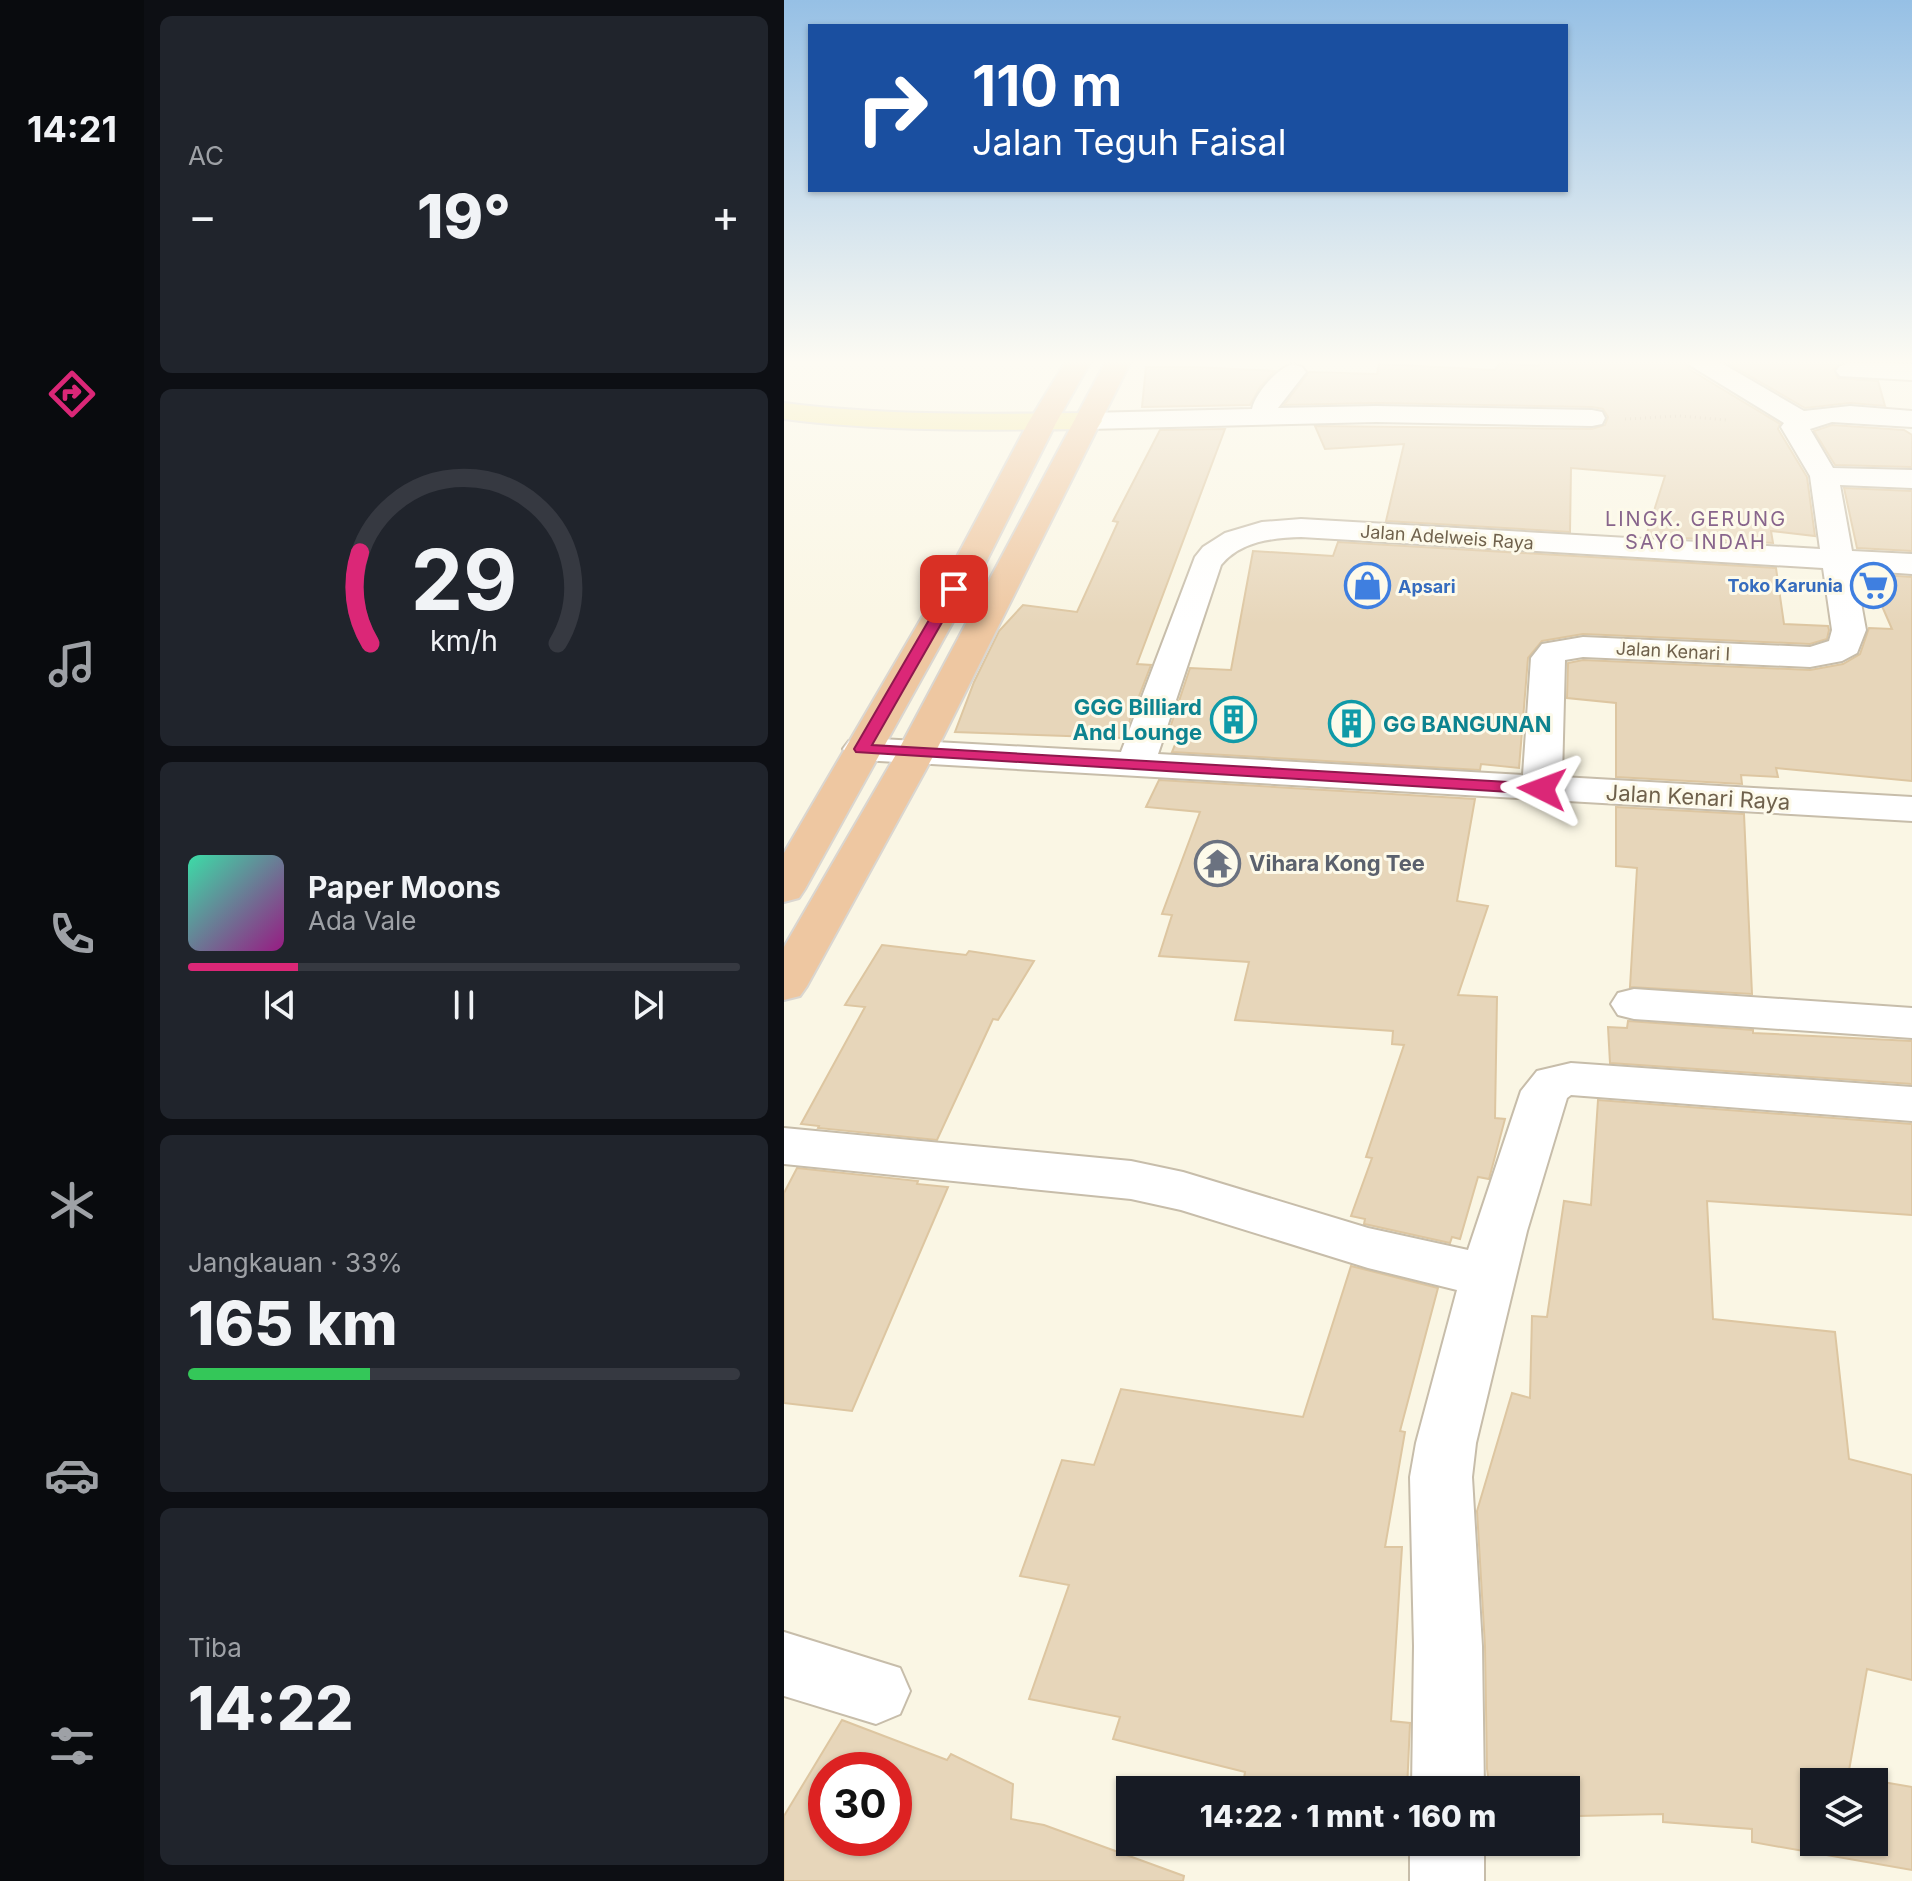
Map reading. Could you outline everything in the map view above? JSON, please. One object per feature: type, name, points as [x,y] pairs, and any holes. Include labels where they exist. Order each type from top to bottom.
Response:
[{"type":"highway","points":[[784,889],[972,556],[1028,449]]},
{"type":"highway","points":[[784,986],[917,751],[1074,449]]},
{"type":"highway","points":[[927,636],[976,639]]},
{"type":"street","points":[[1807,449],[1824,476],[1839,561]]},
{"type":"street","points":[[1824,476],[1912,479]]},
{"type":"street","name":"Jalan Adelweis Raya","points":[[1135,765],[1206,564],[1216,551],[1246,536],[1301,528],[1912,564]]},
{"type":"street","name":"Jalan Kenari I","points":[[1542,789],[1548,658],[1554,651],[1583,647],[1792,657],[1830,654],[1845,646],[1849,630],[1839,561]]},
{"type":"street","name":"Jalan Kenari Raya","points":[[862,749],[1912,809]]},
{"type":"street","points":[[1634,1004],[1912,1023]]},
{"type":"street","points":[[1448,1776],[1448,1646],[1441,1477],[1446,1443],[1489,1276],[1534,1118],[1545,1091],[1554,1083],[1571,1079],[1912,1104]]},
{"type":"street","points":[[784,1146],[1131,1180],[1183,1191],[1368,1248],[1489,1276]]},
{"type":"street","points":[[784,1664],[876,1691]]},
{"type":"street","points":[[1447,1856],[1447,1881]]},
{"type":"building","points":[[1150,449],[1218,449],[1137,664],[1151,665],[1123,738],[955,732],[974,682],[999,631],[1023,605],[1077,612],[1118,522],[1113,521]]},
{"type":"building","points":[[1403,449],[1790,449],[1807,477],[1815,536],[1771,531],[1773,543],[1646,536],[1665,476],[1571,468],[1570,532],[1386,521]]},
{"type":"building","points":[[1825,449],[1912,449],[1912,467],[1835,465]]},
{"type":"building","points":[[1844,488],[1912,491],[1912,551],[1857,548]]},
{"type":"building","points":[[1338,542],[1776,568],[1784,624],[1828,626],[1829,630],[1827,639],[1810,644],[1583,634],[1542,641],[1528,658],[1519,768],[1481,764],[1480,770],[1172,752],[1177,740],[1166,740],[1190,668],[1231,670],[1253,551],[1333,556]]},
{"type":"building","points":[[1868,574],[1912,577],[1912,781],[1776,768],[1778,777],[1741,775],[1742,784],[1616,777],[1616,703],[1567,698],[1568,663],[1583,660],[1810,670],[1843,664],[1860,654],[1869,628],[1892,629]]},
{"type":"building","points":[[1159,780],[1475,799],[1457,901],[1488,906],[1458,995],[1497,997],[1495,1118],[1505,1119],[1489,1179],[1478,1177],[1460,1239],[1452,1237],[1450,1243],[1364,1224],[1365,1219],[1351,1216],[1372,1158],[1366,1157],[1404,1045],[1392,1044],[1393,1031],[1235,1020],[1249,962],[1159,956],[1172,915],[1162,914],[1200,812],[1146,807]]},
{"type":"building","points":[[1616,807],[1744,814],[1752,994],[1630,987],[1637,868],[1616,866]]},
{"type":"building","points":[[882,945],[966,955],[969,951],[1034,961],[998,1020],[993,1019],[937,1140],[801,1124],[865,1007],[845,1005]]},
{"type":"building","points":[[1628,1021],[1753,1030],[1753,1033],[1912,1041],[1912,1084],[1610,1063],[1608,1027],[1627,1028]]},
{"type":"building","points":[[1598,1100],[1912,1124],[1912,1215],[1707,1201],[1713,1319],[1835,1332],[1849,1459],[1912,1475],[1912,1680],[1867,1669],[1849,1768],[1800,1768],[1800,1850],[1752,1842],[1752,1829],[1663,1822],[1663,1814],[1580,1816],[1580,1776],[1488,1776],[1477,1511],[1512,1393],[1530,1398],[1532,1316],[1547,1317],[1564,1201],[1591,1205]]},
{"type":"building","points":[[797,1168],[948,1187],[852,1411],[784,1403],[784,1193]]},
{"type":"building","points":[[1351,1266],[1438,1288],[1400,1431],[1405,1432],[1385,1547],[1402,1547],[1391,1721],[1410,1723],[1408,1776],[1244,1776],[1245,1772],[1113,1739],[1120,1717],[1029,1699],[1069,1585],[1020,1576],[1062,1460],[1094,1465],[1121,1389],[1303,1417]]},
{"type":"building","points":[[842,1720],[947,1760],[951,1754],[1013,1784],[1011,1819],[1044,1825],[1116,1851],[1116,1856],[1129,1856],[1184,1876],[1183,1881],[784,1881],[784,1816],[808,1776],[808,1856],[912,1856],[912,1752],[823,1752]]},
{"type":"building","points":[[1888,1783],[1912,1787],[1912,1870],[1832,1856],[1888,1856]]},
{"type":"place","name":"Toko Karunia","points":[[1874,585]]},
{"type":"place","name":"Apsari","points":[[1367,586]]},
{"type":"place","name":"GGG Billiard And Lounge","points":[[1233,720]]},
{"type":"place","name":"GG BANGUNAN","points":[[1352,724]]},
{"type":"place","name":"Vihara Kong Tee","points":[[1218,863]]},
{"type":"district","name":"LINGK. GERUNG SAYO INDAH","points":[[1696,530]]},
{"type":"route","points":[[954,589],[862,749],[1542,789]]}]
